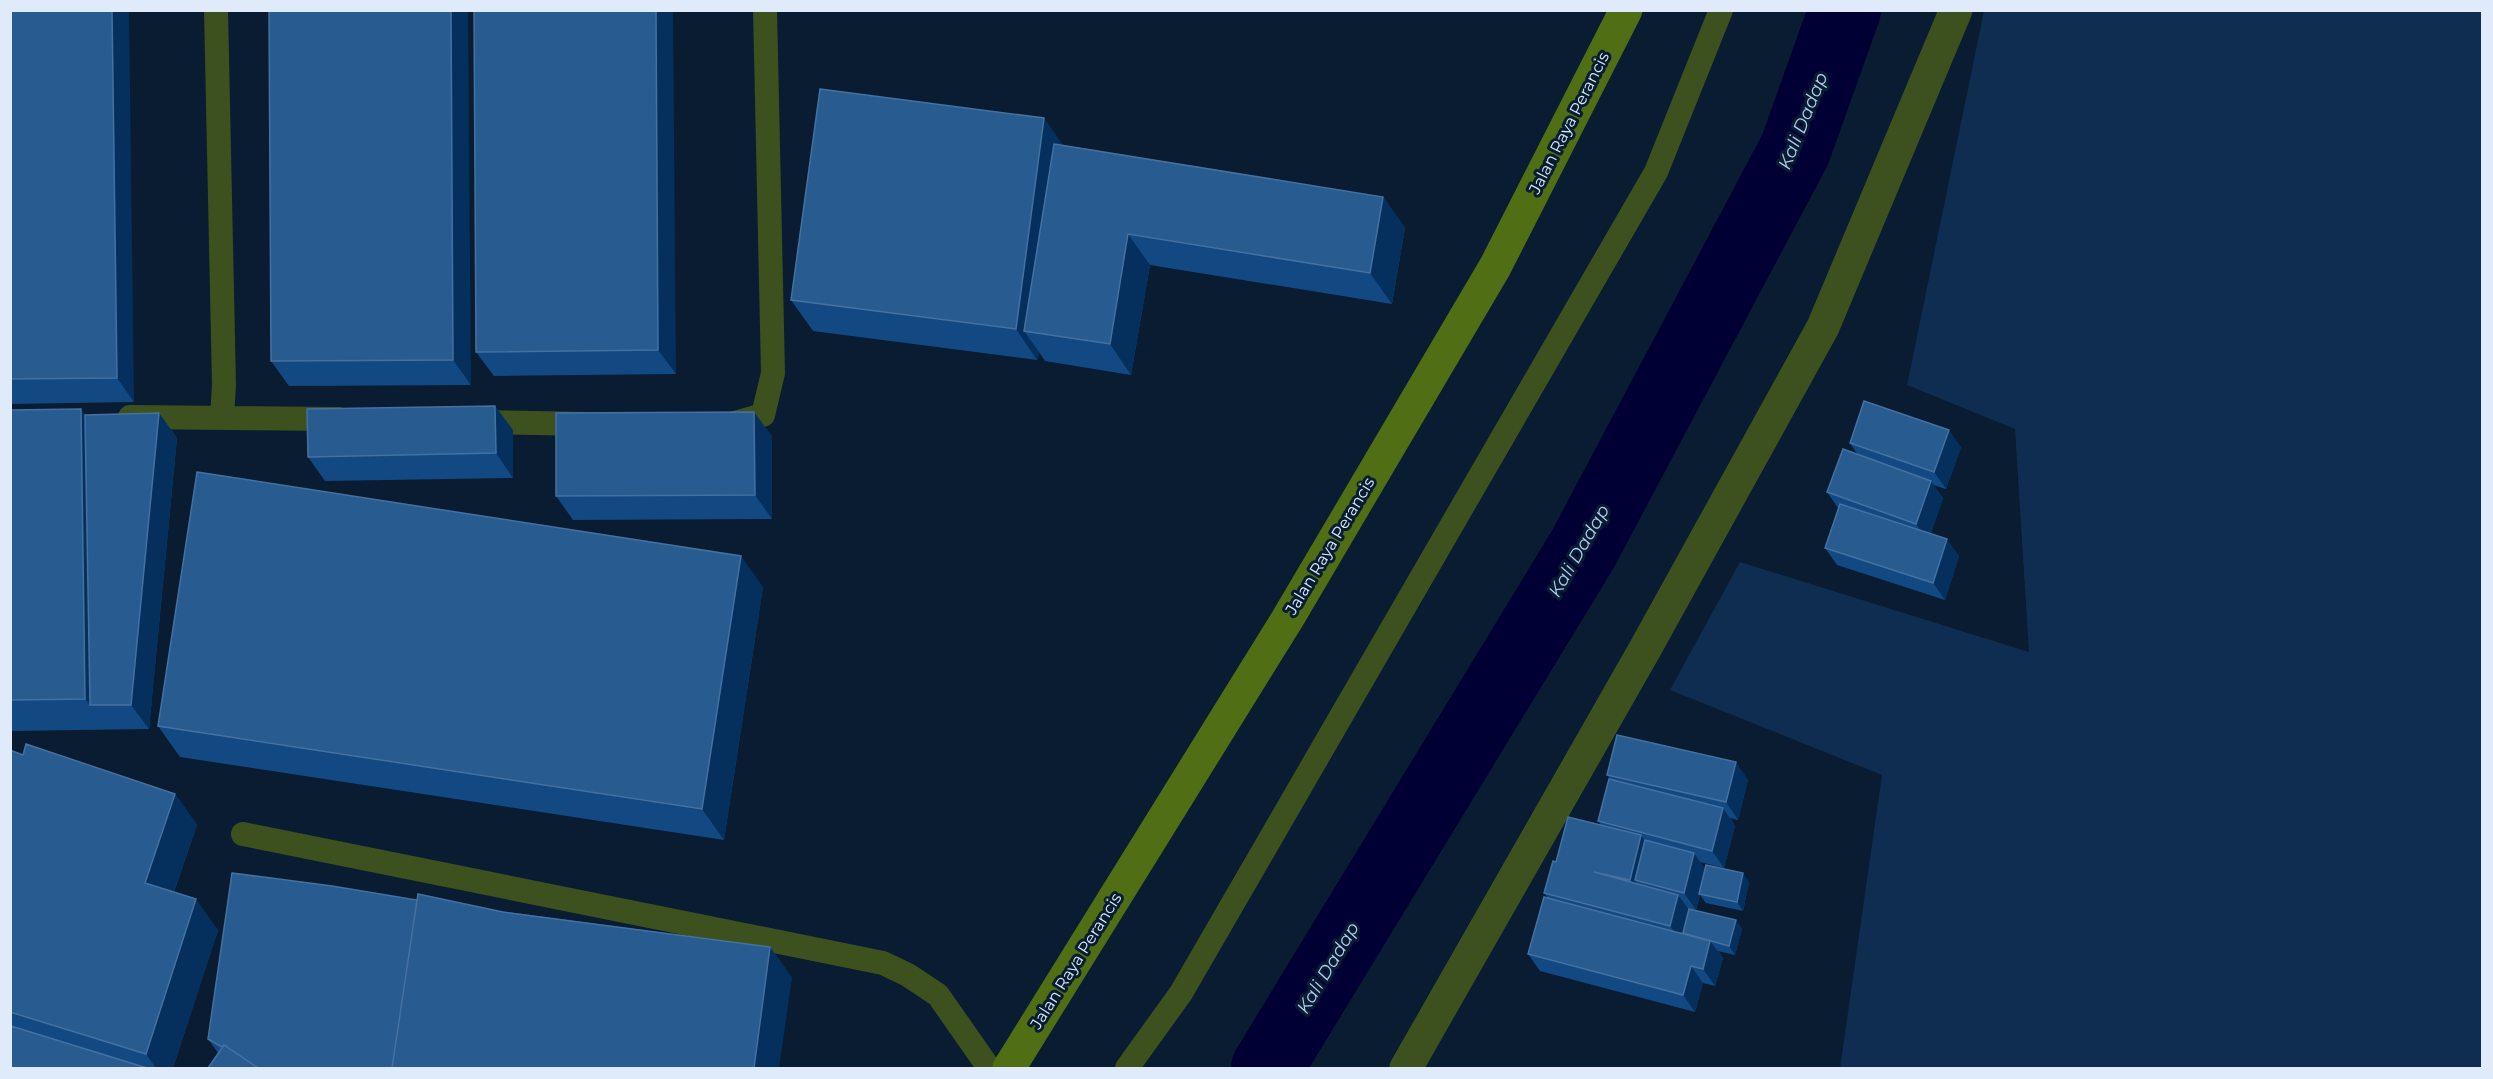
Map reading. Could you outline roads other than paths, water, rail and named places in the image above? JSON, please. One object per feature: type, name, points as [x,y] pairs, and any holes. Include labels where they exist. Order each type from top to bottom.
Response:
[{"type":"street","name":"Jalan Raya Perancis","points":[[1009,1068],[1288,618],[1495,267],[1626,10]]},
{"type":"street","points":[[1406,1068],[1645,649],[1823,327],[1951,27],[1956,10]]},
{"type":"lane","points":[[216,10],[224,375],[222,416]]},
{"type":"lane","points":[[707,427],[718,427],[763,415],[773,373],[765,10]]},
{"type":"lane","points":[[1127,1068],[1181,993],[1656,172],[1721,10]]},
{"type":"lane","points":[[105,417],[222,416],[364,419]]},
{"type":"lane","points":[[447,421],[612,424]]},
{"type":"lane","points":[[243,834],[883,963],[908,975],[938,995],[989,1068]]},
{"type":"waterway","name":"Kali Dadap","points":[[1267,1068],[1583,549],[1795,150],[1845,10]]}]
